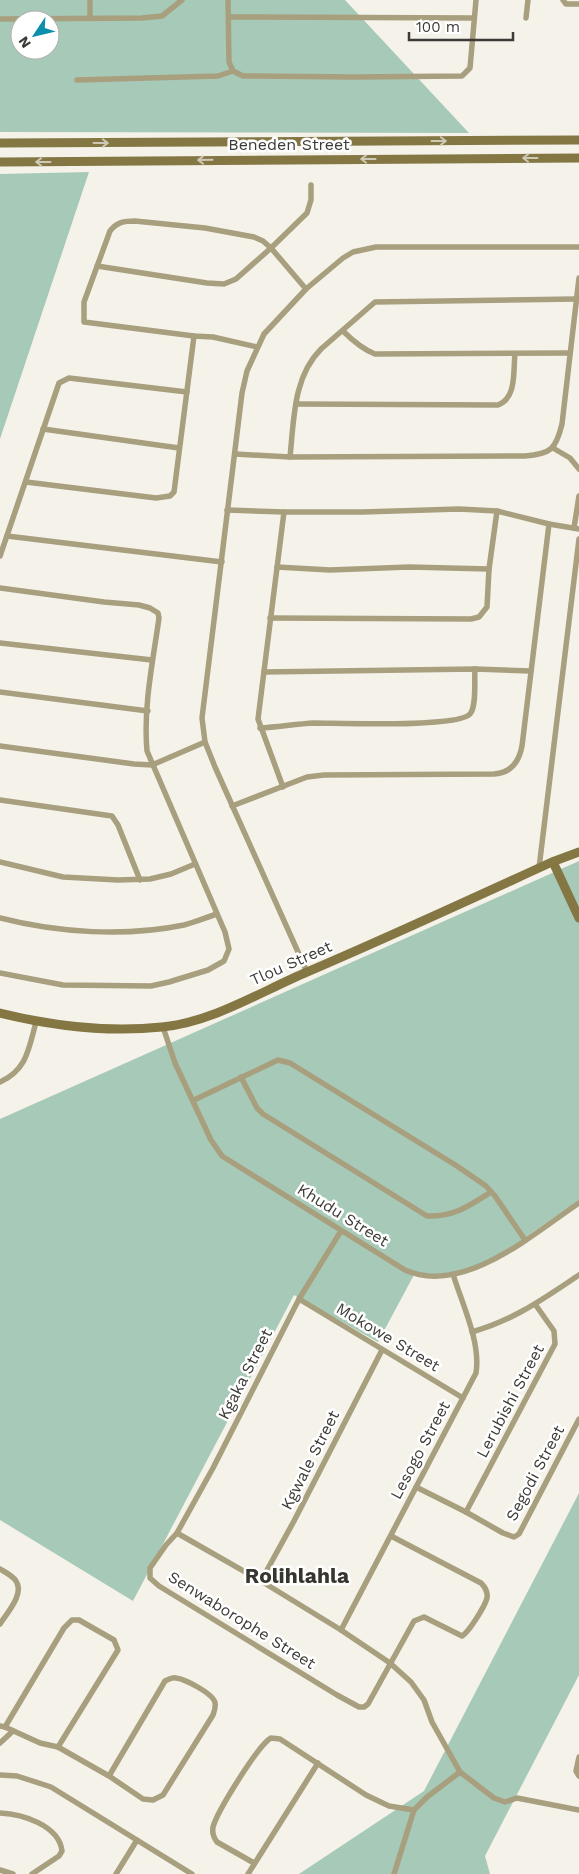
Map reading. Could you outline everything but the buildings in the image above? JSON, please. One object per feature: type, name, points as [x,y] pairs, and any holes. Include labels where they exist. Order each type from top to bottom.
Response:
[{"type":"main road","name":"Beneden Street","points":[[0,143],[579,140]]},
{"type":"main road","name":"Beneden Street","points":[[0,162],[579,158]]},
{"type":"main road","name":"Tlou Street","points":[[0,1013],[36,1022],[92,1028],[163,1027],[206,1017],[579,852]]},
{"type":"main road","points":[[553,862],[579,918]]},
{"type":"street","points":[[90,0],[90,18]]},
{"type":"street","points":[[0,19],[142,18],[162,16],[182,0]]},
{"type":"street","points":[[228,0],[229,62],[233,71],[243,76],[355,77],[462,76],[470,68],[476,0]]},
{"type":"street","points":[[526,18],[528,0]]},
{"type":"street","points":[[563,0],[566,4],[579,4]]},
{"type":"street","points":[[229,17],[474,18]]},
{"type":"street","points":[[77,80],[218,76],[233,71]]},
{"type":"street","points":[[97,266],[207,283],[224,284],[236,280],[307,212],[311,200],[311,185]]},
{"type":"street","points":[[257,347],[213,337],[84,322],[84,302],[110,231],[115,225],[124,221],[226,231],[254,237],[263,241],[271,248],[306,289]]},
{"type":"street","points":[[307,972],[232,806],[205,742],[202,725],[204,693],[242,393],[247,371],[264,334],[306,289],[353,252],[376,247],[579,247]]},
{"type":"street","points":[[235,454],[290,457],[525,456],[546,453],[553,448],[559,439],[562,424],[579,278]]},
{"type":"street","points":[[290,457],[296,404],[301,378],[306,368],[314,356],[375,302],[576,299]]},
{"type":"street","points":[[343,331],[354,342],[375,354],[570,353]]},
{"type":"street","points":[[26,482],[166,498],[174,492],[194,336]]},
{"type":"street","points":[[296,404],[498,405],[504,403],[511,394],[515,354]]},
{"type":"street","points":[[0,556],[57,386],[69,378],[187,392]]},
{"type":"street","points":[[42,429],[179,448]]},
{"type":"street","points":[[553,448],[570,458],[579,469]]},
{"type":"street","points":[[228,510],[363,512],[458,509],[497,511],[549,524],[577,528],[579,496]]},
{"type":"street","points":[[270,618],[471,619],[479,617],[487,607],[489,569],[497,511]]},
{"type":"street","points":[[283,787],[258,723],[258,710],[284,512]]},
{"type":"street","points":[[232,806],[307,777],[324,775],[503,773],[516,763],[520,756],[549,524]]},
{"type":"street","points":[[7,536],[222,562]]},
{"type":"street","points":[[540,868],[579,539]]},
{"type":"street","points":[[277,567],[330,570],[409,567],[489,569]]},
{"type":"street","points":[[0,588],[150,608],[158,616],[152,660],[146,735],[147,751],[218,914],[228,941],[229,953],[224,961],[215,967],[169,982],[146,986],[63,985],[0,973]]},
{"type":"street","points":[[0,642],[152,660]]},
{"type":"street","points":[[264,672],[475,669],[531,671]]},
{"type":"street","points":[[260,728],[312,724],[458,720],[468,716],[472,710],[475,669]]},
{"type":"street","points":[[0,692],[148,711]]},
{"type":"street","points":[[0,746],[152,765],[205,742]]},
{"type":"street","points":[[0,800],[112,816],[118,825],[140,880]]},
{"type":"street","points":[[0,862],[63,877],[140,880],[161,877],[195,864]]},
{"type":"street","points":[[0,918],[88,932],[155,930],[187,924],[218,914]]},
{"type":"street","points":[[0,1082],[14,1074],[21,1066],[28,1054],[36,1022]]},
{"type":"street","name":"Khudu Street","points":[[163,1027],[175,1063],[194,1100],[211,1140],[222,1156],[341,1231],[416,1275],[434,1277],[482,1266],[525,1240],[579,1203]]},
{"type":"street","points":[[194,1100],[278,1060],[290,1063],[457,1166],[491,1192],[525,1240]]},
{"type":"street","points":[[241,1077],[257,1108],[263,1114],[427,1216],[439,1216],[462,1210],[491,1192]]},
{"type":"street","name":"Kgaka Street","points":[[177,1533],[213,1468],[299,1299],[341,1231]]},
{"type":"street","name":"Lesogo Street","points":[[341,1630],[476,1372],[477,1364],[472,1332],[453,1274]]},
{"type":"street","points":[[472,1332],[507,1320],[579,1275]]},
{"type":"street","name":"Mokowe Street","points":[[299,1299],[463,1398]]},
{"type":"street","name":"Lerubishi Street","points":[[466,1512],[556,1343],[554,1331],[535,1304]]},
{"type":"street","name":"Kgwale Street","points":[[261,1581],[382,1350]]},
{"type":"street","name":"Segodi Street","points":[[466,1512],[503,1533],[514,1537],[519,1534],[579,1419]]},
{"type":"street","points":[[416,1487],[466,1512]]},
{"type":"street","points":[[177,1533],[261,1581],[341,1630],[390,1663],[411,1682],[424,1700],[432,1722],[460,1772],[494,1798],[505,1802],[517,1798],[579,1810]]},
{"type":"street","name":"Senwaborophe Street","points":[[177,1533],[161,1551],[150,1568],[151,1580],[337,1695],[359,1707],[364,1707],[368,1704],[390,1663]]},
{"type":"street","points":[[390,1663],[412,1623],[417,1619],[426,1618],[462,1636],[468,1632],[486,1600],[485,1586],[391,1536]]},
{"type":"street","points":[[0,1569],[16,1580],[18,1593],[0,1624]]},
{"type":"street","points":[[58,1747],[118,1650],[114,1640],[79,1620],[72,1620],[64,1628],[2,1726],[40,1743],[58,1747],[109,1776],[143,1799],[153,1800],[160,1797],[213,1715],[215,1703],[213,1699],[207,1693],[181,1679],[175,1677],[167,1680],[109,1776]]},
{"type":"street","points":[[0,1743],[12,1730]]},
{"type":"street","points":[[254,1864],[219,1844],[213,1836],[214,1823],[262,1744],[268,1740],[280,1738],[366,1795],[389,1806],[414,1810]]},
{"type":"street","points":[[579,1757],[576,1771],[579,1776]]},
{"type":"street","points":[[248,1874],[318,1763]]},
{"type":"street","points":[[394,1874],[408,1824],[414,1810],[427,1797],[460,1772]]},
{"type":"street","points":[[0,1775],[17,1776],[43,1784],[94,1812],[192,1874]]},
{"type":"street","points":[[0,1813],[11,1814],[43,1826],[56,1835],[61,1844],[62,1851],[59,1856],[32,1874]]},
{"type":"street","points":[[119,1873],[136,1840]]},
{"type":"street","points":[[0,1870],[13,1874]]},
{"type":"green space","points":[[0,0],[345,0],[469,133],[0,132]]},
{"type":"green space","points":[[89,172],[0,439],[0,174]]},
{"type":"green space","points":[[579,861],[579,1200],[493,1260],[455,1275],[415,1273],[378,1342],[294,1295],[133,1601],[0,1520],[0,1119]]},
{"type":"green space","points":[[579,1493],[579,1675],[485,1856],[490,1874],[299,1874],[424,1791]]},
{"type":"district","name":"Rolihlahla","points":[[297,1575]]}]
